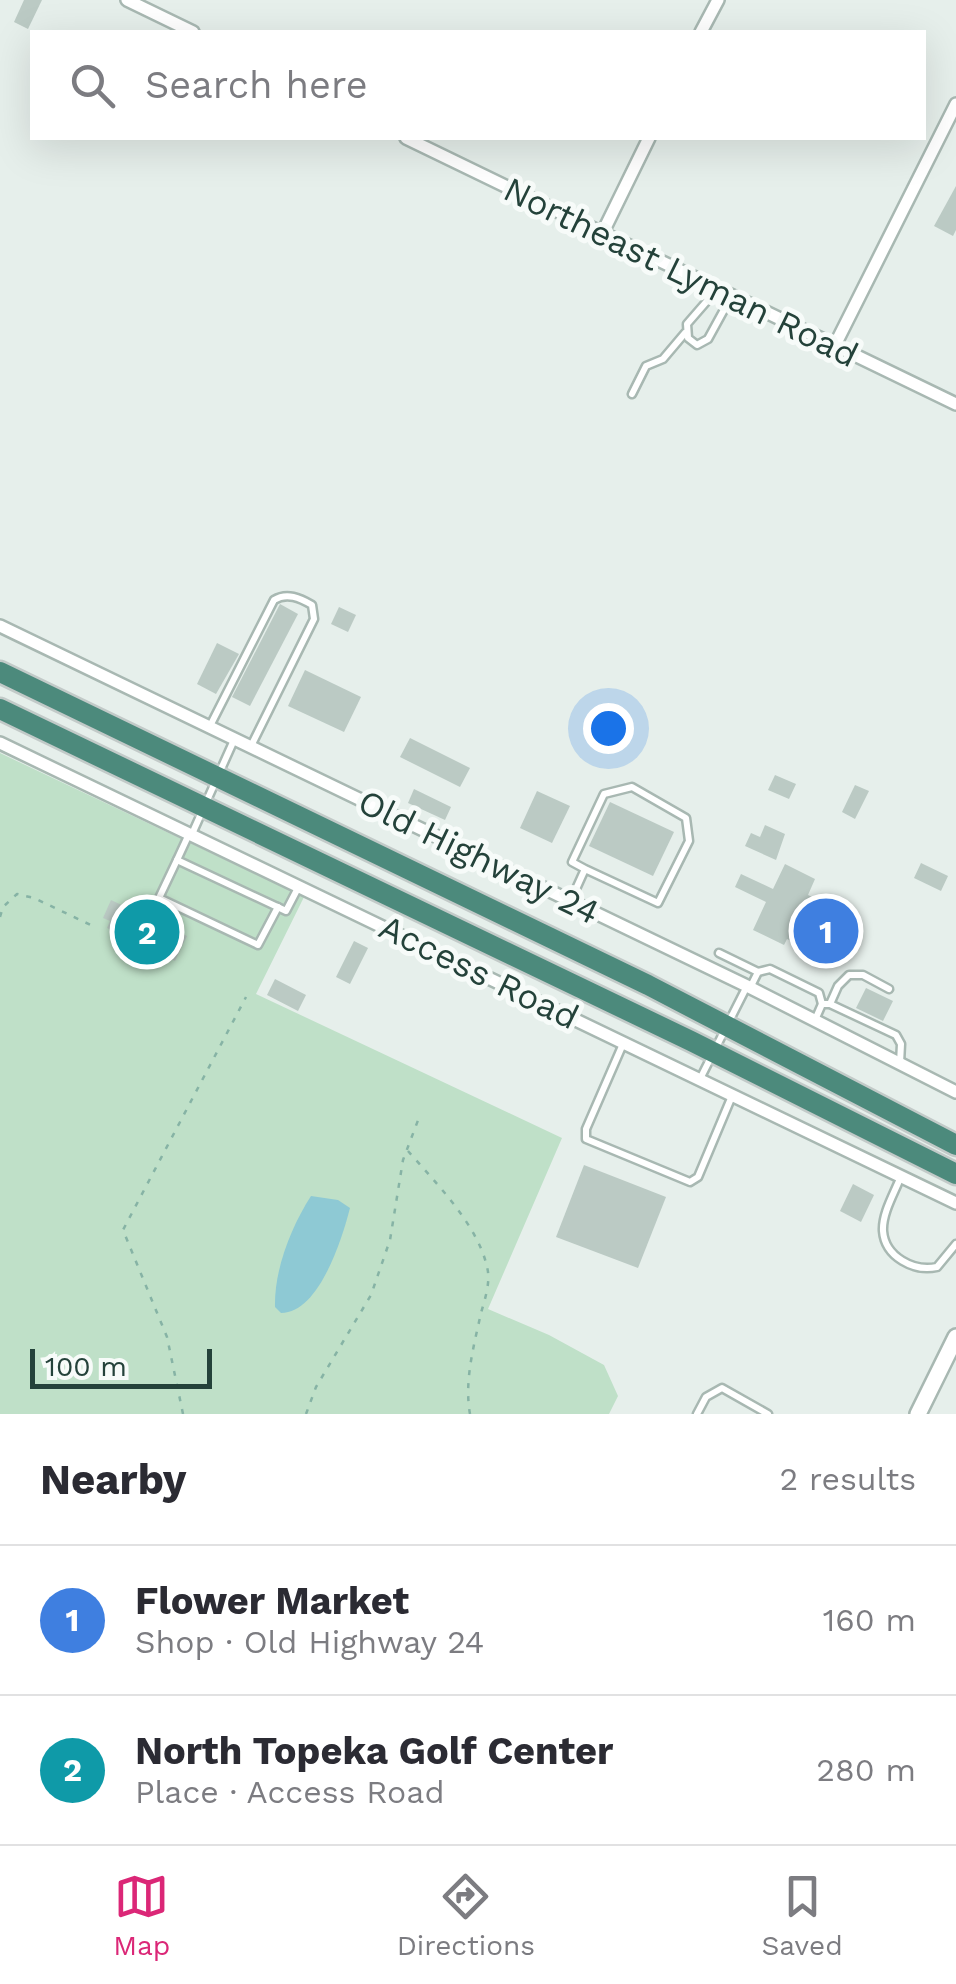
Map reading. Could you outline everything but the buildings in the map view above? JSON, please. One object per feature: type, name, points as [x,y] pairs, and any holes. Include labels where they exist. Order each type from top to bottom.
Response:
[{"type":"highway","points":[[0,672],[727,1024],[956,1145]]},
{"type":"highway","points":[[0,708],[714,1052],[956,1174]]},
{"type":"street","points":[[126,0],[188,30]]},
{"type":"street","points":[[703,30],[718,0]]},
{"type":"street","points":[[834,347],[956,104]]},
{"type":"street","name":"Northeast Lyman Road","points":[[410,140],[956,404]]},
{"type":"street","points":[[602,234],[648,140]]},
{"type":"street","name":"Old Highway 24","points":[[0,626],[730,978],[956,1092]]},
{"type":"street","name":"Access Road","points":[[0,743],[956,1203]]},
{"type":"street","points":[[918,1414],[956,1337]]},
{"type":"lane","points":[[712,288],[706,302],[687,324],[688,338],[697,344],[703,344],[731,297]]},
{"type":"lane","points":[[632,394],[646,366],[663,359],[686,332]]},
{"type":"lane","points":[[210,726],[274,600],[282,596],[298,598],[312,605],[314,619],[251,746]]},
{"type":"lane","points":[[235,738],[159,898],[258,945],[278,907]]},
{"type":"lane","points":[[632,787],[686,818],[690,841],[658,903],[585,869],[572,862],[604,794],[632,787]]},
{"type":"lane","points":[[177,860],[286,911],[300,885]]},
{"type":"lane","points":[[570,901],[585,869]]},
{"type":"lane","points":[[719,954],[758,972],[770,969],[819,993],[826,1004],[896,1035],[902,1044],[900,1064]]},
{"type":"lane","points":[[730,978],[737,962]]},
{"type":"lane","points":[[700,1079],[758,972]]},
{"type":"lane","points":[[814,1021],[849,975],[863,974],[888,989]]},
{"type":"lane","points":[[624,1042],[586,1129],[586,1139],[690,1182],[698,1176],[732,1095]]},
{"type":"lane","points":[[901,1176],[886,1212],[883,1231],[890,1249],[904,1263],[922,1270],[937,1267],[956,1244]]},
{"type":"lane","points":[[698,1414],[706,1397],[722,1388],[768,1414]]},
{"type":"path","points":[[0,917],[2,907],[17,894],[34,898],[96,928]]},
{"type":"path","points":[[183,1414],[167,1337],[123,1230],[246,997]]},
{"type":"path","points":[[306,1414],[316,1387],[371,1295],[390,1240],[407,1150],[420,1115]]},
{"type":"path","points":[[407,1150],[449,1198],[488,1266],[472,1352],[470,1414]]},
{"type":"green space","points":[[0,753],[304,897],[256,994],[562,1138],[488,1309],[549,1335],[604,1365],[618,1396],[609,1414],[0,1414]]},
{"type":"water","points":[[311,1196],[338,1200],[350,1208],[335,1255],[317,1288],[295,1310],[281,1313],[275,1307],[275,1293],[281,1264]]},
{"type":"place","name":"Flower Market","points":[[826,931]]},
{"type":"place","name":"North Topeka Golf Center","points":[[147,932]]}]
